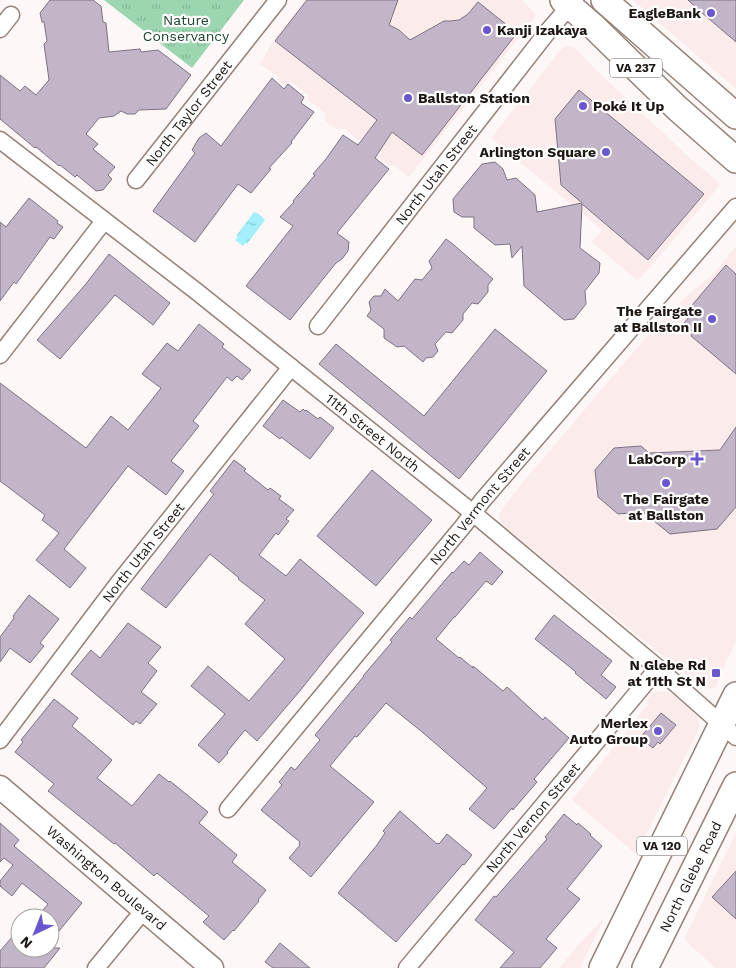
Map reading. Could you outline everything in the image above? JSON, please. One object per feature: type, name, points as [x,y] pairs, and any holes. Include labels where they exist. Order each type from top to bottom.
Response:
[{"type":"main road","name":"VA 237","points":[[604,0],[736,116]]},
{"type":"main road","name":"VA 237","points":[[569,2],[677,108],[736,160]]},
{"type":"main road","name":"VA 120","points":[[602,968],[729,731],[736,695]]},
{"type":"main road","name":"North Glebe Road","points":[[645,968],[736,786]]},
{"type":"main road","name":"Washington Boulevard","points":[[0,787],[212,968]]},
{"type":"street","name":"North Taylor Street","points":[[136,180],[278,0]]},
{"type":"street","name":"North Utah Street","points":[[318,326],[569,2]]},
{"type":"street","points":[[0,29],[11,15]]},
{"type":"street","name":"11th Street North","points":[[0,140],[188,285],[473,513],[658,668],[729,731]]},
{"type":"street","name":"North Vermont Street","points":[[228,809],[482,501],[736,207]]},
{"type":"street","points":[[0,355],[104,221]]},
{"type":"street","name":"North Utah Street","points":[[0,740],[117,585],[291,367]]},
{"type":"street","name":"North Vernon Street","points":[[407,968],[658,668]]},
{"type":"street","points":[[96,968],[144,910]]},
{"type":"shaded area","name":"Ballston Station","points":[[305,0],[522,0],[534,12],[535,17],[409,177],[393,165],[391,167],[378,158],[382,152],[362,137],[359,141],[345,129],[338,129],[329,125],[326,121],[325,113],[307,99],[309,96],[290,81],[285,86],[277,80],[279,77],[260,64],[274,40]]},
{"type":"shaded area","points":[[633,0],[736,0],[736,89]]},
{"type":"shaded area","points":[[570,46],[577,50],[691,159],[716,180],[719,186],[638,281],[592,242],[602,230],[491,138],[563,47]]},
{"type":"shaded area","points":[[736,246],[736,641],[716,688],[705,689],[505,527],[499,515],[523,482],[653,329],[690,293],[713,274]]},
{"type":"shaded area","points":[[661,691],[669,693],[678,699],[696,715],[699,729],[636,854],[572,800],[648,704],[646,701],[653,693]]},
{"type":"shaded area","points":[[736,833],[736,968],[716,968],[686,941],[685,937]]},
{"type":"shaded area","points":[[605,917],[580,968],[559,968],[576,948]]},
{"type":"green space","name":"Nature Conservancy","points":[[104,0],[244,0],[192,68]]},
{"type":"water","points":[[254,212],[265,220],[247,244],[245,243],[243,246],[235,240],[238,237],[236,236]]},
{"type":"building","points":[[50,0],[93,0],[101,6],[103,22],[106,23],[109,52],[140,49],[141,52],[158,50],[191,75],[166,109],[139,110],[135,114],[127,114],[121,111],[114,116],[99,118],[86,134],[98,144],[93,149],[115,167],[108,175],[112,179],[103,190],[96,191],[77,175],[75,177],[59,166],[0,119],[0,75],[20,91],[25,86],[36,95],[49,80],[44,44],[47,41],[44,22],[42,22],[40,13]]},
{"type":"building","name":"Ballston Station","points":[[307,0],[398,0],[389,25],[399,30],[410,40],[444,21],[459,20],[468,14],[478,2],[517,33],[422,155],[392,132],[375,158],[389,169],[337,233],[349,242],[348,251],[290,320],[246,286],[293,226],[280,217],[315,175],[313,174],[343,135],[358,145],[377,120],[275,41]]},
{"type":"building","points":[[688,0],[736,0],[736,42],[701,12]]},
{"type":"building","points":[[272,78],[284,89],[288,84],[304,97],[301,103],[314,112],[292,143],[269,168],[271,169],[251,193],[238,184],[195,242],[153,211],[195,153],[192,150],[199,138],[206,133],[221,146]]},
{"type":"building","points":[[579,90],[704,194],[648,260],[582,204],[580,248],[600,263],[599,273],[585,291],[586,304],[574,319],[564,320],[524,286],[522,246],[512,258],[510,244],[495,245],[474,228],[474,217],[462,217],[454,212],[453,199],[482,164],[495,162],[503,169],[507,180],[516,178],[535,195],[537,212],[582,203],[561,185],[555,119]]},
{"type":"building","points":[[29,198],[63,227],[54,239],[50,237],[16,284],[14,282],[0,301],[0,222],[6,227]]},
{"type":"building","points":[[446,239],[493,279],[488,285],[488,292],[478,304],[472,303],[463,314],[463,320],[452,333],[446,332],[435,344],[438,351],[433,357],[426,358],[423,362],[404,346],[397,347],[384,338],[384,329],[367,316],[371,310],[369,302],[374,296],[381,296],[385,289],[398,301],[415,279],[422,280],[432,268],[429,261]]},
{"type":"building","points":[[109,254],[170,303],[153,325],[115,295],[60,359],[37,340]]},
{"type":"building","name":"The Fairgate at Ballston II","points":[[726,265],[736,274],[736,374],[691,336],[693,332],[683,324],[692,314],[688,310]]},
{"type":"building","points":[[199,324],[224,344],[222,347],[251,370],[242,380],[237,376],[232,381],[227,377],[193,421],[199,426],[171,461],[184,471],[166,495],[128,466],[64,549],[86,568],[70,588],[36,560],[59,533],[42,520],[45,515],[0,481],[0,383],[86,448],[111,416],[128,430],[161,388],[142,374],[167,343],[178,351]]},
{"type":"building","points":[[495,329],[547,371],[459,479],[319,364],[336,344],[424,416]]},
{"type":"building","points":[[283,400],[300,412],[303,409],[318,419],[320,417],[334,428],[310,459],[263,426]]},
{"type":"building","name":"The Fairgate at Ballston","points":[[736,427],[736,507],[717,529],[670,534],[643,512],[618,514],[598,497],[595,470],[614,448],[641,446],[649,453],[720,450]]},
{"type":"building","points":[[234,460],[246,469],[244,471],[268,490],[270,488],[281,496],[279,499],[294,510],[286,519],[289,521],[278,535],[276,533],[259,555],[286,576],[300,559],[364,613],[257,741],[245,730],[219,763],[198,745],[225,714],[191,686],[208,666],[249,701],[285,659],[245,624],[265,600],[210,554],[166,608],[141,589],[214,494],[210,491]]},
{"type":"building","points":[[372,470],[432,520],[376,586],[317,536]]},
{"type":"building","points":[[480,552],[503,572],[492,585],[486,581],[436,639],[503,691],[507,687],[543,720],[545,717],[569,738],[534,779],[537,782],[494,829],[469,809],[487,788],[386,703],[330,766],[374,802],[311,877],[289,858],[300,845],[300,842],[261,810],[282,785],[279,782],[291,767],[295,770],[320,740],[315,735],[392,642],[390,640],[410,617],[412,619],[452,572],[464,561],[469,565]]},
{"type":"building","points":[[29,595],[59,619],[40,643],[44,646],[30,663],[10,648],[0,662],[0,637]]},
{"type":"building","points":[[554,615],[612,661],[601,675],[616,687],[606,699],[535,639]]},
{"type":"building","points":[[128,623],[161,647],[148,663],[157,671],[141,692],[157,704],[140,724],[136,721],[133,725],[71,674],[91,650],[100,658]]},
{"type":"building","points":[[54,699],[78,718],[72,726],[112,760],[97,778],[132,806],[159,774],[170,781],[208,812],[199,823],[237,855],[232,862],[266,890],[234,931],[224,940],[203,922],[209,916],[157,873],[154,876],[48,791],[54,784],[15,752],[23,742],[21,740]]},
{"type":"building","name":"Merlex Auto Group","points":[[661,713],[676,725],[660,744],[658,742],[653,748],[640,738]]},
{"type":"building","points":[[400,811],[437,844],[447,834],[472,855],[396,942],[338,893],[377,845],[385,833],[383,831]]},
{"type":"building","points":[[564,814],[577,825],[578,823],[602,846],[567,889],[580,899],[546,939],[557,948],[540,968],[500,968],[514,952],[475,920],[494,896],[496,897],[547,839],[545,837]]},
{"type":"building","points":[[0,823],[19,840],[14,846],[82,903],[60,930],[60,908],[45,908],[48,904],[22,883],[12,896],[0,886],[0,881],[13,865],[4,858],[0,862]]},
{"type":"building","points":[[736,871],[736,919],[712,897]]},
{"type":"building","points":[[10,940],[10,958],[52,958],[44,968],[0,968],[0,951]]},
{"type":"building","points":[[280,943],[310,968],[273,968],[265,962]]},
{"type":"place","name":"EagleBank","points":[[711,13]]},
{"type":"place","name":"Kanji Izakaya","points":[[487,30]]},
{"type":"place","name":"Ballston Station","points":[[408,98]]},
{"type":"place","name":"Poké It Up","points":[[583,106]]},
{"type":"place","name":"Arlington Square","points":[[606,152]]},
{"type":"place","name":"The Fairgate at Ballston II","points":[[712,319]]},
{"type":"place","name":"LabCorp","points":[[697,459]]},
{"type":"place","name":"The Fairgate at Ballston","points":[[666,483]]},
{"type":"place","name":"N Glebe Rd at 11th St N","points":[[716,673]]},
{"type":"place","name":"Merlex Auto Group","points":[[658,731]]}]
